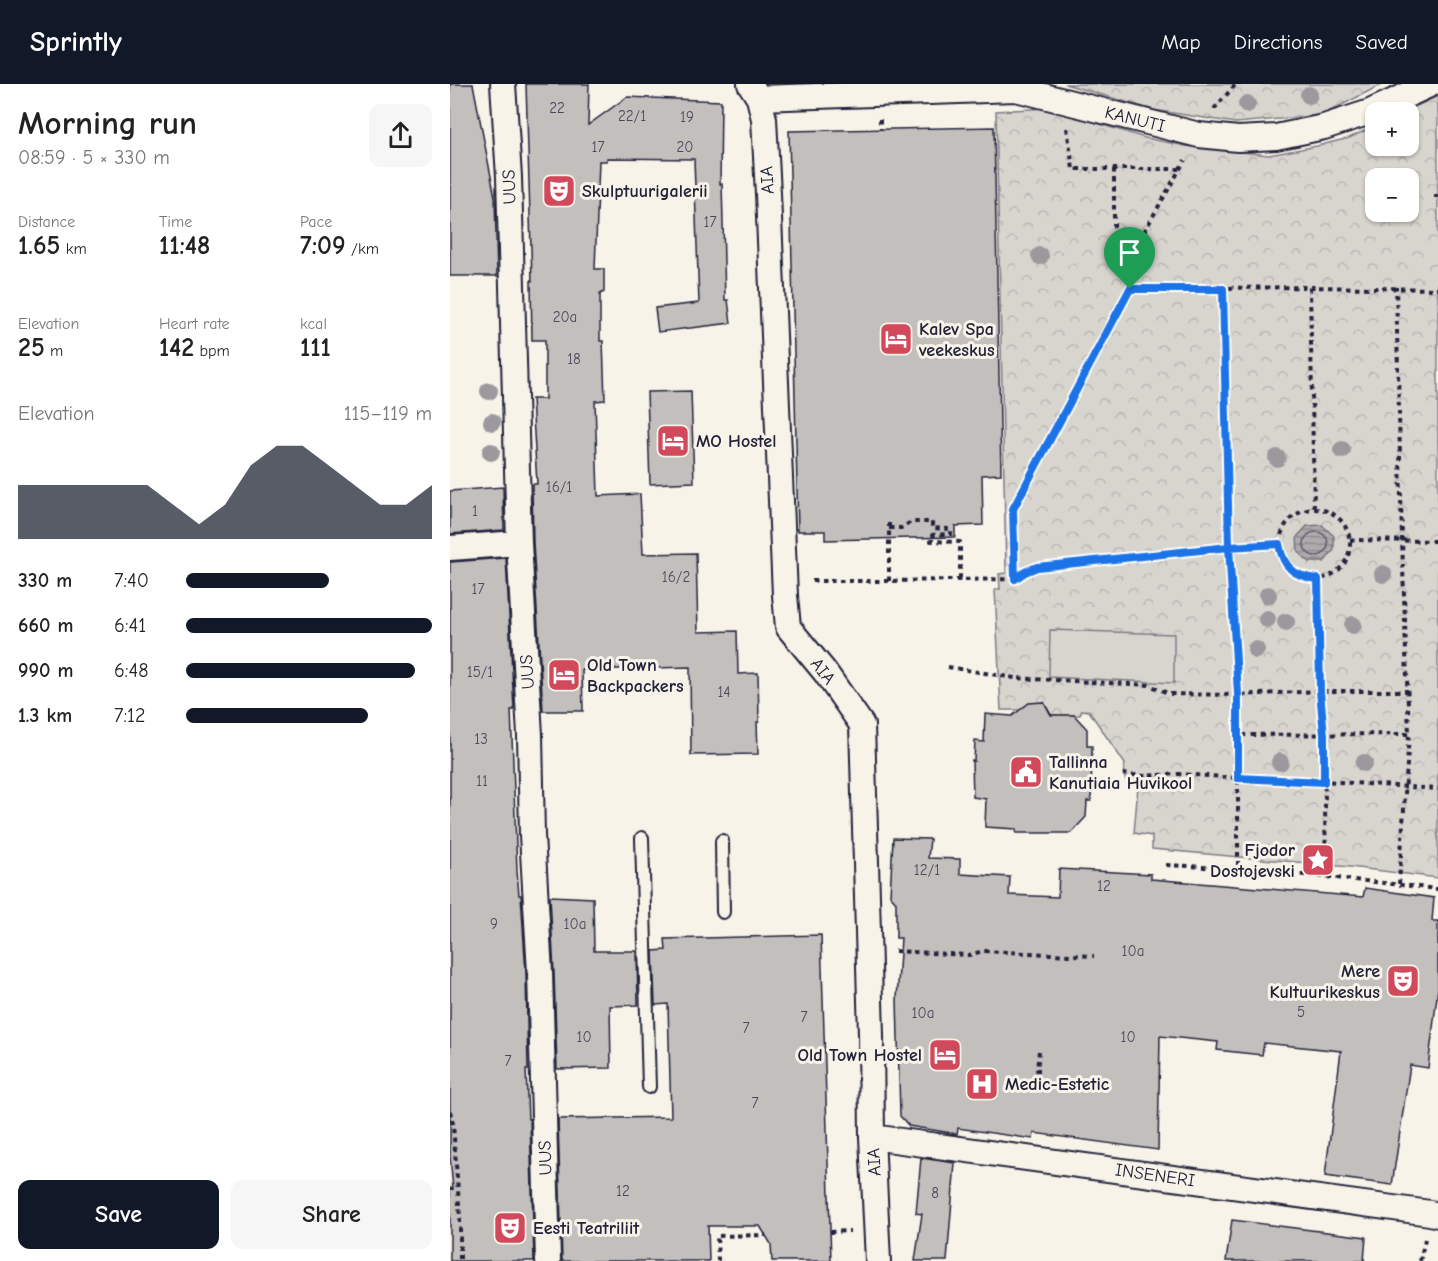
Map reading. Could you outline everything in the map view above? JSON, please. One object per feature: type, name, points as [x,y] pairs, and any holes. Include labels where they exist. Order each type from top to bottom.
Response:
[{"type":"street","name":"UUS","points":[[503,84],[509,177],[519,543],[525,626],[532,835],[540,973],[548,1261]]},
{"type":"street","name":"KANUTI","points":[[755,91],[1016,89],[1199,135],[1238,139],[1276,137],[1324,127],[1370,112],[1431,84]]},
{"type":"street","name":"AIA","points":[[755,91],[764,119],[788,627],[825,672],[862,725],[872,1137],[878,1261]]},
{"type":"street","points":[[450,548],[519,543]]},
{"type":"street","name":"INSENERI","points":[[872,1137],[1438,1215]]},
{"type":"lane","points":[[642,838],[649,1087]]},
{"type":"lane","points":[[722,841],[723,912]]},
{"type":"path","points":[[1063,101],[1073,169],[1179,170]]},
{"type":"path","points":[[1015,579],[1013,509],[1130,289],[1143,232],[1199,135]]},
{"type":"path","points":[[1114,169],[1113,237],[1138,256]]},
{"type":"path","points":[[1130,289],[1310,287],[1438,289]]},
{"type":"path","points":[[1310,287],[1314,508]]},
{"type":"path","points":[[1396,287],[1409,734],[1399,884]]},
{"type":"path","points":[[1223,289],[1229,547],[1238,694],[1238,868]]},
{"type":"path","points":[[1314,508],[1334,514],[1342,521],[1350,540],[1345,562],[1329,576],[1318,579],[1306,578],[1287,566],[1281,556],[1279,544],[1281,533],[1293,515],[1314,508]]},
{"type":"path","points":[[888,581],[889,525],[901,528],[911,522],[932,522],[932,528],[951,529],[951,534],[931,535],[931,541],[960,542],[960,579]]},
{"type":"path","points":[[1350,540],[1438,541]]},
{"type":"path","points":[[785,580],[1015,579],[1037,567],[1279,544]]},
{"type":"path","points":[[1318,579],[1320,691],[1324,735],[1326,877]]},
{"type":"path","points":[[948,667],[1016,678],[1149,685],[1170,694],[1408,691]]},
{"type":"path","points":[[1238,735],[1409,734]]},
{"type":"path","points":[[1123,774],[1143,776],[1179,774],[1438,789]]},
{"type":"path","points":[[1166,865],[1238,868],[1438,889]]},
{"type":"path","points":[[869,950],[969,955],[983,951],[1094,956]]},
{"type":"path","points":[[1039,1051],[1036,1070],[1040,1070]]},
{"type":"path","points":[[450,1111],[460,1218],[460,1261]]},
{"type":"path","points":[[718,1261],[717,1236],[766,1235]]},
{"type":"green space","points":[[1065,84],[1383,84],[1322,115],[1236,123],[1154,110]]},
{"type":"green space","points":[[1438,96],[1438,878],[1350,867],[1152,849],[1152,836],[1134,833],[1138,786],[1128,784],[1123,774],[1125,764],[1089,711],[1082,710],[1080,715],[1051,715],[1043,702],[1029,703],[1020,710],[1001,710],[995,589],[1000,589],[999,574],[1006,573],[996,111],[1048,108],[1145,138],[1186,146],[1269,155],[1349,138],[1365,131],[1365,156],[1419,156],[1419,105]]},
{"type":"green space","points":[[1050,630],[1174,634],[1174,683],[1049,677]]},
{"type":"water","points":[[1322,525],[1334,536],[1334,550],[1324,562],[1309,562],[1298,552],[1297,537],[1307,526]]},
{"type":"building","points":[[450,84],[473,84],[495,197],[497,276],[450,276]]},
{"type":"building","points":[[526,84],[589,84],[588,125],[627,97],[721,101],[720,184],[722,184],[725,300],[728,300],[731,323],[658,332],[655,308],[699,303],[694,159],[607,158],[607,161],[599,161],[595,269],[604,269],[604,292],[600,294],[600,341],[603,341],[605,400],[595,401],[598,496],[640,494],[643,554],[696,553],[698,632],[737,631],[738,674],[758,673],[758,754],[691,755],[690,667],[582,670],[583,711],[543,711],[533,542],[532,484],[537,484],[532,399],[545,399],[545,340],[532,340]]},
{"type":"building","name":"Kalev Spa veekeskus","points":[[994,127],[1001,474],[982,475],[983,525],[955,526],[955,537],[825,540],[825,531],[798,531],[789,131]]},
{"type":"building","points":[[691,391],[694,482],[650,484],[647,392]]},
{"type":"building","points":[[503,487],[504,530],[450,534],[450,491]]},
{"type":"building","points":[[506,558],[514,710],[511,710],[517,871],[519,895],[521,895],[526,974],[528,1070],[526,1070],[528,1119],[530,1119],[534,1261],[450,1261],[450,1188],[453,1189],[450,1156],[450,562]]},
{"type":"building","name":"Tallinna Kanutiaia Huvikool","points":[[1044,702],[1051,715],[1074,715],[1087,729],[1087,746],[1092,746],[1091,801],[1087,801],[1086,817],[1071,833],[1016,833],[1016,829],[985,827],[986,799],[973,797],[972,760],[974,761],[975,741],[984,742],[985,714],[1012,716],[1029,703]]},
{"type":"building","points":[[893,838],[930,839],[928,858],[960,859],[960,874],[1010,877],[1009,895],[1058,897],[1059,869],[1151,874],[1151,879],[1363,897],[1365,888],[1434,898],[1432,921],[1438,921],[1438,988],[1428,1068],[1410,1065],[1392,1185],[1325,1176],[1341,1051],[1264,1043],[1262,1055],[1217,1050],[1218,1042],[1160,1036],[1158,1150],[1034,1133],[1033,1139],[958,1128],[957,1134],[909,1126],[900,1116],[897,999],[901,938],[896,938],[896,902],[890,895]]},
{"type":"building","points":[[550,896],[593,898],[594,951],[637,951],[638,1005],[610,1006],[611,1068],[557,1069]]},
{"type":"building","points":[[821,935],[831,1261],[772,1261],[771,1244],[760,1226],[708,1226],[709,1261],[562,1261],[558,1119],[671,1117],[668,1004],[655,1005],[653,951],[666,950],[665,939]]},
{"type":"building","points":[[921,1158],[955,1163],[947,1261],[915,1261],[922,1214],[916,1213]]},
{"type":"building","points":[[1232,1220],[1366,1237],[1364,1261],[1226,1261]]},
{"type":"place","name":"Skulptuurigalerii","points":[[559,191]]},
{"type":"place","name":"Kalev Spa veekeskus","points":[[896,339]]},
{"type":"place","name":"MO Hostel","points":[[673,441]]},
{"type":"place","name":"Old Town Backpackers","points":[[564,675]]},
{"type":"place","name":"Tallinna Kanutiaia Huvikool","points":[[1026,772]]},
{"type":"place","name":"Fjodor Dostojevski","points":[[1318,860]]},
{"type":"place","name":"Mere Kultuurikeskus","points":[[1403,981]]},
{"type":"place","name":"Old Town Hostel","points":[[945,1055]]},
{"type":"place","name":"Medic-Estetic","points":[[982,1084]]},
{"type":"place","name":"Eesti Teatriliit","points":[[510,1228]]},
{"type":"route","points":[[1130,289],[1013,509],[1015,579],[1037,567],[1229,547],[1279,544],[1281,556],[1287,566],[1306,578],[1318,579],[1324,782],[1238,778],[1238,694],[1229,547],[1223,289],[1130,289]]}]
